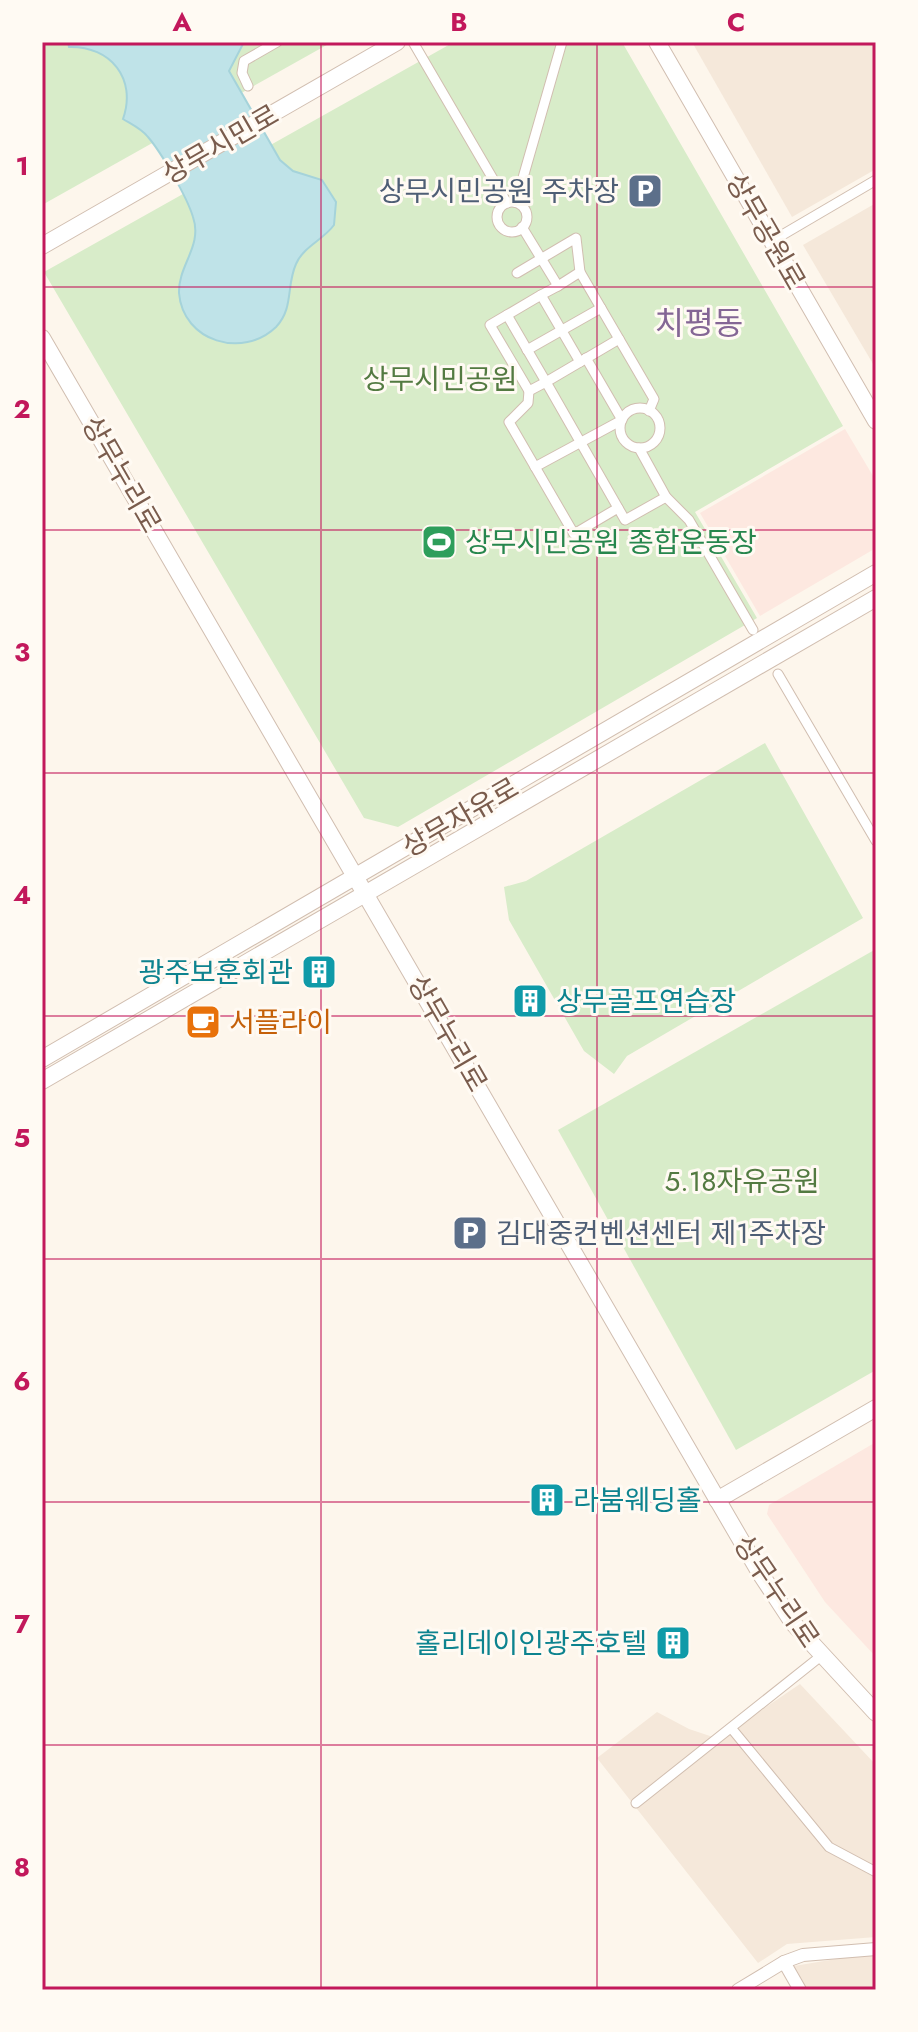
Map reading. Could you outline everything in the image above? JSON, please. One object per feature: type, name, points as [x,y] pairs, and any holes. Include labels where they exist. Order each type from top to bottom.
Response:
[{"type":"street","points":[[248,86],[242,73],[244,61],[277,42]]},
{"type":"street","name":"상무시민로","points":[[42,246],[397,42]]},
{"type":"street","points":[[413,42],[480,156],[512,202],[527,213],[522,227],[513,231],[501,226],[498,213],[512,202],[562,42]]},
{"type":"street","name":"상무공원로","points":[[657,42],[876,421]]},
{"type":"street","points":[[772,241],[876,180]]},
{"type":"street","points":[[522,227],[558,286]]},
{"type":"street","points":[[517,273],[576,238],[580,272],[654,399],[649,411]]},
{"type":"street","points":[[580,272],[490,325],[529,391],[528,403],[509,422],[574,534],[618,508]]},
{"type":"street","points":[[541,295],[622,420],[622,438],[639,448],[666,497],[689,520],[753,630]]},
{"type":"street","points":[[527,350],[601,308]]},
{"type":"street","points":[[507,315],[625,520],[666,497]]},
{"type":"street","name":"상무누리로","points":[[42,338],[777,1600],[821,1656],[876,1713]]},
{"type":"street","points":[[529,391],[619,339]]},
{"type":"street","points":[[535,467],[622,420],[630,411],[649,411],[658,420],[659,433],[652,444],[639,448]]},
{"type":"street","name":"상무자유로","points":[[42,1059],[876,573]]},
{"type":"street","name":"상무자유로","points":[[42,1081],[876,598]]},
{"type":"street","points":[[778,674],[876,841]]},
{"type":"street","points":[[717,1500],[876,1408]]},
{"type":"street","points":[[636,1803],[821,1656]]},
{"type":"street","points":[[732,1729],[829,1847],[876,1872]]},
{"type":"street","points":[[738,1990],[784,1962],[803,1955],[876,1949]]},
{"type":"street","points":[[784,1962],[800,1990]]},
{"type":"shaded area","points":[[692,42],[876,42],[876,169],[792,217]]},
{"type":"shaded area","points":[[876,203],[876,369],[803,245]]},
{"type":"shaded area","points":[[845,429],[876,481],[876,548],[760,616],[700,513]]},
{"type":"shaded area","points":[[876,1442],[876,1657],[825,1602],[767,1514],[769,1505]]},
{"type":"shaded area","points":[[800,1684],[876,1765],[876,1937],[787,1944],[758,1963],[597,1758],[657,1712],[689,1729],[719,1739]]},
{"type":"shaded area","points":[[876,1954],[876,1990],[805,1990],[794,1966]]},
{"type":"green space","points":[[42,42],[332,42],[42,205]]},
{"type":"green space","name":"상무시민공원","points":[[454,42],[622,42],[843,426],[695,512],[757,618],[398,827],[364,818],[44,272]]},
{"type":"green space","points":[[765,743],[863,918],[627,1056],[614,1074],[584,1051],[509,920],[504,887],[526,881]]},
{"type":"green space","name":"5.18자유공원","points":[[876,949],[876,1370],[736,1450],[558,1130]]},
{"type":"water","points":[[68,42],[244,42],[229,71],[280,160],[293,171],[322,180],[336,202],[334,225],[299,258],[282,320],[263,337],[232,343],[203,334],[191,323],[183,310],[179,293],[182,273],[195,237],[190,208],[153,144],[143,132],[123,119],[126,91],[117,68],[97,52],[69,47]]},
{"type":"place","name":"상무시민공원 주차장","points":[[645,191]]},
{"type":"place","name":"상무시민공원 종합운동장","points":[[439,542]]},
{"type":"place","name":"광주보훈회관","points":[[319,972]]},
{"type":"place","name":"상무골프연습장","points":[[530,1001]]},
{"type":"place","name":"서플라이","points":[[203,1022]]},
{"type":"place","name":"김대중컨벤션센터 제1주차장","points":[[470,1233]]},
{"type":"place","name":"라붐웨딩홀","points":[[547,1500]]},
{"type":"place","name":"홀리데이인광주호텔","points":[[673,1643]]},
{"type":"district","name":"치평동","points":[[699,323]]}]
